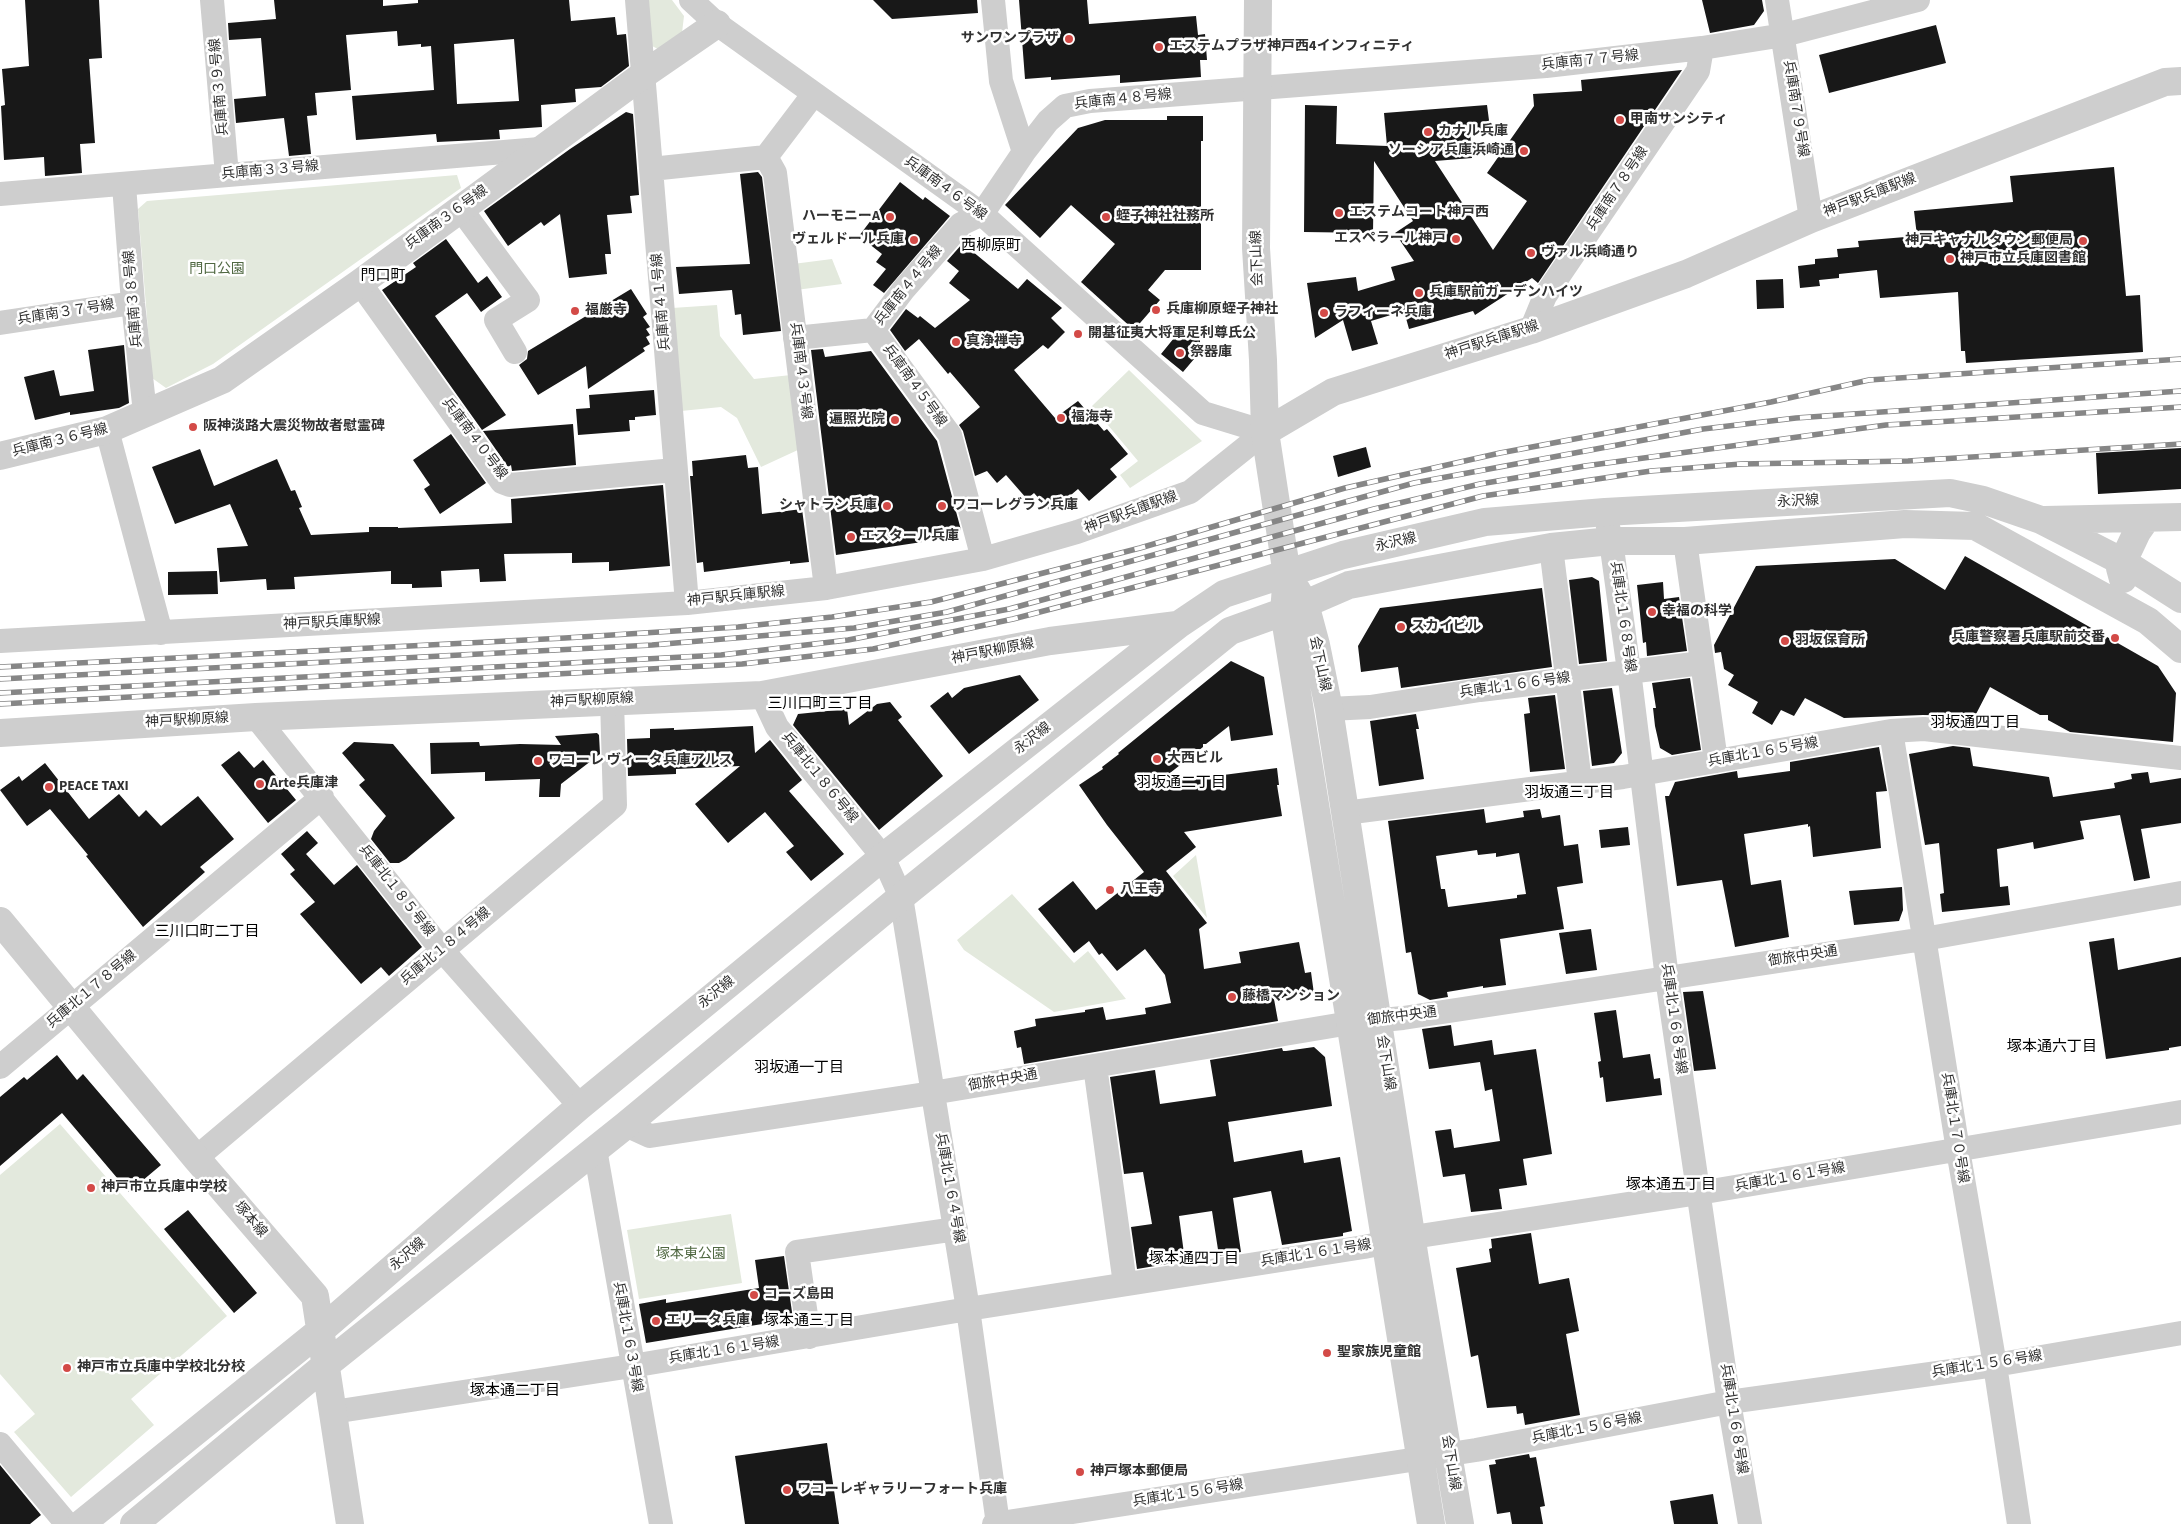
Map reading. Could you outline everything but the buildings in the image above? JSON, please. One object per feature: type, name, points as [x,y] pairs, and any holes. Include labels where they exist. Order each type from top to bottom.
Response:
[{"type":"street","name":"兵庫南３９号線","points":[[212,0],[227,175]]},
{"type":"street","name":"兵庫南４１号線","points":[[637,0],[687,603]]},
{"type":"street","name":"兵庫南４６号線","points":[[692,0],[716,24],[982,214],[1203,413],[1265,432]]},
{"type":"street","points":[[993,0],[1001,81],[1024,152]]},
{"type":"street","name":"会下山線","points":[[1258,0],[1256,248],[1263,360],[1265,432],[1287,575],[1294,608],[1350,1023],[1431,1524]]},
{"type":"street","name":"兵庫南７９号線","points":[[1777,0],[1784,35],[1811,219]]},
{"type":"street","name":"兵庫南７７号線","points":[[1257,89],[1546,66],[1702,48],[1784,35],[1918,0]]},
{"type":"street","name":"兵庫南３６号線","points":[[0,456],[107,430],[222,380],[360,283],[643,74],[716,24]]},
{"type":"street","name":"兵庫南７８号線","points":[[1531,330],[1545,296],[1698,71],[1702,48]]},
{"type":"street","name":"神戸駅兵庫駅線","points":[[0,641],[687,603],[826,588],[984,559],[1077,532],[1190,492],[1265,432],[1333,392],[1531,330],[1686,274],[1811,219],[2165,82],[2181,81]]},
{"type":"street","name":"兵庫南４８号線","points":[[982,214],[1024,152],[1048,121],[1065,106],[1090,101],[1257,89]]},
{"type":"street","points":[[651,169],[766,157],[814,95]]},
{"type":"street","name":"兵庫南３３号線","points":[[0,194],[540,149]]},
{"type":"street","name":"兵庫南４３号線","points":[[766,157],[775,172],[826,588]]},
{"type":"street","name":"兵庫南３８号線","points":[[124,185],[133,303],[145,413]]},
{"type":"street","points":[[460,208],[528,300],[496,320],[515,352]]},
{"type":"street","name":"兵庫南４４号線","points":[[796,338],[873,330],[904,289],[961,224],[982,214]]},
{"type":"street","name":"兵庫南４０号線","points":[[360,283],[502,482],[510,485],[675,470]]},
{"type":"street","name":"兵庫南３７号線","points":[[0,323],[133,303]]},
{"type":"street","name":"兵庫南４５号線","points":[[873,330],[950,435],[984,559]]},
{"type":"street","points":[[107,430],[161,633]]},
{"type":"street","name":"永沢線","points":[[81,1524],[320,1331],[580,1106],[883,857],[1178,625],[1224,594],[1287,575],[1343,555],[1485,522],[1605,512],[1950,493],[1983,500],[2041,520],[2123,562],[2181,598]]},
{"type":"street","name":"兵庫北１６８号線","points":[[1605,512],[1630,671],[1667,978],[1729,1402],[1750,1524]]},
{"type":"street","points":[[2041,520],[2181,517]]},
{"type":"street","points":[[2146,519],[2120,568],[2122,578],[2181,629]]},
{"type":"street","points":[[134,1524],[327,1364],[626,1125],[901,897],[1230,631],[1294,608],[1349,585],[1552,546],[1611,541],[1686,541],[1905,524],[1975,526],[2148,621],[2181,649]]},
{"type":"street","points":[[1686,541],[1716,761]]},
{"type":"street","points":[[1552,546],[1580,782]]},
{"type":"street","name":"会下山線","points":[[1294,608],[1316,645],[1329,708],[1460,1524]]},
{"type":"street","name":"神戸駅柳原線","points":[[0,733],[256,717],[612,700],[762,695],[1050,641],[1178,625]]},
{"type":"street","name":"兵庫北１６６号線","points":[[1329,708],[1370,707],[1568,679],[1702,663]]},
{"type":"street","name":"兵庫北１８６号線","points":[[762,695],[777,727],[883,857]]},
{"type":"street","name":"兵庫北１８４号線","points":[[196,1158],[615,805],[612,700]]},
{"type":"street","name":"兵庫北１８５号線","points":[[256,717],[442,950],[580,1106]]},
{"type":"street","name":"兵庫北１６５号線","points":[[1346,813],[1643,773],[1891,731],[1924,729],[2181,758]]},
{"type":"street","name":"兵庫北１７０号線","points":[[1891,731],[1958,1150],[1995,1365],[2019,1524]]},
{"type":"street","name":"兵庫北１７８号線","points":[[0,1067],[322,798]]},
{"type":"street","name":"兵庫北１６４号線","points":[[883,857],[901,897],[956,1229],[996,1524]]},
{"type":"street","name":"御旅中央通","points":[[626,1125],[650,1136],[932,1093],[1350,1023],[1403,1018],[1924,939],[2181,893]]},
{"type":"street","name":"塚本線","points":[[0,921],[196,1158],[315,1296],[327,1364],[350,1524]]},
{"type":"street","points":[[1095,1066],[1125,1284]]},
{"type":"street","name":"兵庫北１６１号線","points":[[333,1412],[632,1366],[968,1309],[1699,1193],[2181,1112]]},
{"type":"street","name":"兵庫北１６３号線","points":[[595,1149],[632,1366],[662,1524]]},
{"type":"street","points":[[809,1337],[797,1252],[956,1229]]},
{"type":"street","name":"兵庫北１５６号線","points":[[996,1524],[1448,1454],[1729,1402],[1995,1365],[2181,1333]]},
{"type":"street","points":[[0,1444],[67,1524]]},
{"type":"green space","points":[[645,0],[672,0],[684,16],[682,33],[658,49],[648,44]]},
{"type":"green space","name":"門口公園","points":[[457,175],[461,188],[213,364],[166,388],[152,378],[138,209],[147,201]]},
{"type":"green space","points":[[832,259],[842,284],[796,290],[793,264]]},
{"type":"green space","points":[[717,305],[720,336],[754,379],[791,375],[800,449],[761,467],[737,418],[721,407],[681,411],[672,308]]},
{"type":"green space","points":[[1129,370],[1202,441],[1130,488],[1120,475],[1138,461],[1092,406]]},
{"type":"green space","points":[[1196,855],[1207,918],[1173,876]]},
{"type":"green space","points":[[1012,894],[1074,963],[1088,951],[1126,999],[1054,1012],[964,950],[957,940]]},
{"type":"green space","name":"神戸市立兵庫中学校","points":[[60,1124],[227,1316],[131,1399],[154,1425],[71,1497],[14,1432],[35,1414],[0,1374],[0,1175]]},
{"type":"green space","name":"塚本東公園","points":[[731,1214],[742,1283],[639,1299],[627,1230]]},
{"type":"railway","points":[[0,667],[565,638],[738,627],[832,617],[931,602],[1140,548],[1345,488],[1500,453],[1771,402],[1869,380],[2181,359]]},
{"type":"railway","points":[[0,679],[652,645],[854,628],[947,612],[1414,483],[1703,429],[1796,418],[2181,391]]},
{"type":"railway","points":[[0,693],[721,655],[848,640],[1009,609],[1374,509],[1480,484],[1585,466],[1886,425],[2181,407]]},
{"type":"railway","points":[[0,704],[742,664],[873,649],[1013,619],[1483,496],[1651,471],[1741,464],[1908,461],[2181,444]]},
{"type":"place","name":"サンワンプラザ","points":[[1069,39]]},
{"type":"place","name":"エステムプラザ神戸西4インフィニティ","points":[[1159,47]]},
{"type":"place","name":"甲南サンシティ","points":[[1620,120]]},
{"type":"place","name":"カナル兵庫","points":[[1428,132]]},
{"type":"place","name":"ソーシア兵庫浜崎通","points":[[1524,151]]},
{"type":"place","name":"エステムコート神戸西","points":[[1339,213]]},
{"type":"place","name":"ハーモニーA","points":[[890,217]]},
{"type":"place","name":"蛭子神社社務所","points":[[1106,217]]},
{"type":"place","name":"エスペラール神戸","points":[[1456,239]]},
{"type":"place","name":"ヴェルドール兵庫","points":[[914,240]]},
{"type":"place","name":"神戸キャナルタウン郵便局","points":[[2083,241]]},
{"type":"place","name":"ヴァル浜崎通り","points":[[1531,253]]},
{"type":"place","name":"神戸市立兵庫図書館","points":[[1950,259]]},
{"type":"place","name":"兵庫駅前ガーデンハイツ","points":[[1419,293]]},
{"type":"place","name":"兵庫柳原蛭子神社","points":[[1156,310]]},
{"type":"place","name":"福厳寺","points":[[575,311]]},
{"type":"place","name":"ラフィーネ兵庫","points":[[1324,313]]},
{"type":"place","name":"開基征夷大将軍足利尊氏公","points":[[1078,334]]},
{"type":"place","name":"真浄禅寺","points":[[956,342]]},
{"type":"place","name":"祭器庫","points":[[1180,353]]},
{"type":"place","name":"福海寺","points":[[1061,418]]},
{"type":"place","name":"遍照光院","points":[[895,420]]},
{"type":"place","name":"阪神淡路大震災物故者慰霊碑","points":[[193,427]]},
{"type":"place","name":"シャトラン兵庫","points":[[887,506]]},
{"type":"place","name":"ワコーレグラン兵庫","points":[[942,506]]},
{"type":"place","name":"エスタール兵庫","points":[[851,537]]},
{"type":"place","name":"幸福の科学","points":[[1652,612]]},
{"type":"place","name":"スカイビル","points":[[1401,627]]},
{"type":"place","name":"兵庫警察署兵庫駅前交番","points":[[2115,638]]},
{"type":"place","name":"羽坂保育所","points":[[1785,641]]},
{"type":"place","name":"大西ビル","points":[[1157,759]]},
{"type":"place","name":"ワコーレ ヴィータ兵庫アルス","points":[[538,761]]},
{"type":"place","name":"Arte兵庫津","points":[[260,784]]},
{"type":"place","name":"PEACE TAXI","points":[[49,787]]},
{"type":"place","name":"八王寺","points":[[1110,890]]},
{"type":"place","name":"藤橋マンション","points":[[1232,997]]},
{"type":"place","name":"神戸市立兵庫中学校","points":[[91,1188]]},
{"type":"place","name":"コーズ島田","points":[[754,1295]]},
{"type":"place","name":"エリータ兵庫","points":[[656,1321]]},
{"type":"place","name":"聖家族児童館","points":[[1327,1353]]},
{"type":"place","name":"神戸市立兵庫中学校北分校","points":[[67,1368]]},
{"type":"place","name":"神戸塚本郵便局","points":[[1080,1472]]},
{"type":"place","name":"ワコーレギャラリーフォート兵庫","points":[[787,1490]]},
{"type":"district","name":"西柳原町","points":[[991,247]]},
{"type":"district","name":"門口町","points":[[383,277]]},
{"type":"district","name":"三川口町三丁目","points":[[820,705]]},
{"type":"district","name":"羽坂通四丁目","points":[[1975,724]]},
{"type":"district","name":"羽坂通二丁目","points":[[1181,784]]},
{"type":"district","name":"羽坂通三丁目","points":[[1569,794]]},
{"type":"district","name":"三川口町二丁目","points":[[207,933]]},
{"type":"district","name":"塚本通六丁目","points":[[2052,1048]]},
{"type":"district","name":"羽坂通一丁目","points":[[799,1069]]},
{"type":"district","name":"塚本通五丁目","points":[[1671,1186]]},
{"type":"district","name":"塚本通四丁目","points":[[1194,1260]]},
{"type":"district","name":"塚本通三丁目","points":[[809,1322]]},
{"type":"district","name":"塚本通二丁目","points":[[515,1392]]}]
